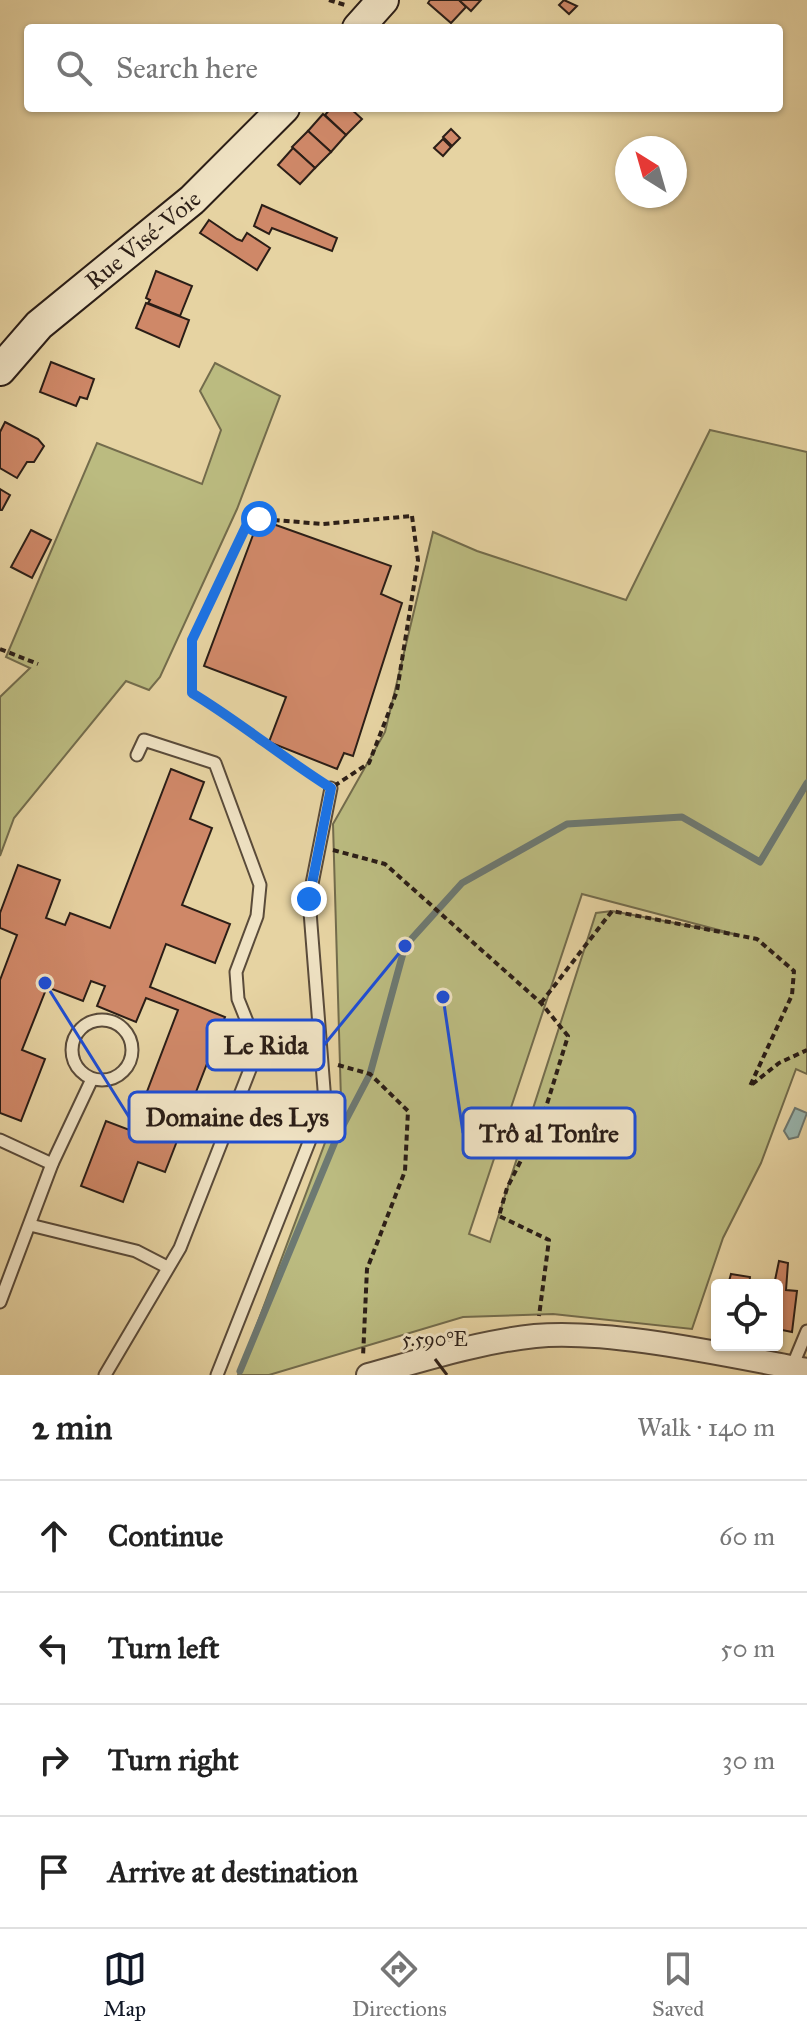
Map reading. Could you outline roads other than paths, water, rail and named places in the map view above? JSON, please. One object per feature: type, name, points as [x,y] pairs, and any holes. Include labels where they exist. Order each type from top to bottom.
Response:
[{"type":"street","name":"Rue Visé-Voie","points":[[0,370],[39,325],[192,200],[280,112]]},
{"type":"street","points":[[366,1367],[536,1336],[614,1339],[799,1368]]},
{"type":"lane","points":[[105,1375],[180,1248],[258,1049],[238,999],[236,972],[257,916],[260,885],[215,763],[144,740],[137,755]]},
{"type":"lane","points":[[217,1375],[325,1102],[309,899],[331,788]]},
{"type":"lane","points":[[115,1022],[129,1036],[133,1055],[130,1064],[118,1077],[92,1079],[77,1067],[73,1058],[74,1039],[87,1024],[115,1022]]},
{"type":"lane","points":[[0,1302],[52,1164],[92,1079]]},
{"type":"lane","points":[[0,1140],[52,1164]]},
{"type":"lane","points":[[30,1225],[136,1251],[167,1267]]},
{"type":"lane","points":[[799,1368],[807,1331]]},
{"type":"water","points":[[795,1108],[807,1113],[798,1137],[789,1139],[784,1131]]},
{"type":"waterway","points":[[240,1371],[337,1137],[370,1074],[405,946],[462,883],[567,824],[682,817],[760,862],[807,783]]},
{"type":"place","name":"Le Rida","points":[[405,946]]},
{"type":"place","name":"Domaine des Lys","points":[[45,983]]},
{"type":"place","name":"Trô al Tonîre","points":[[443,997]]}]
